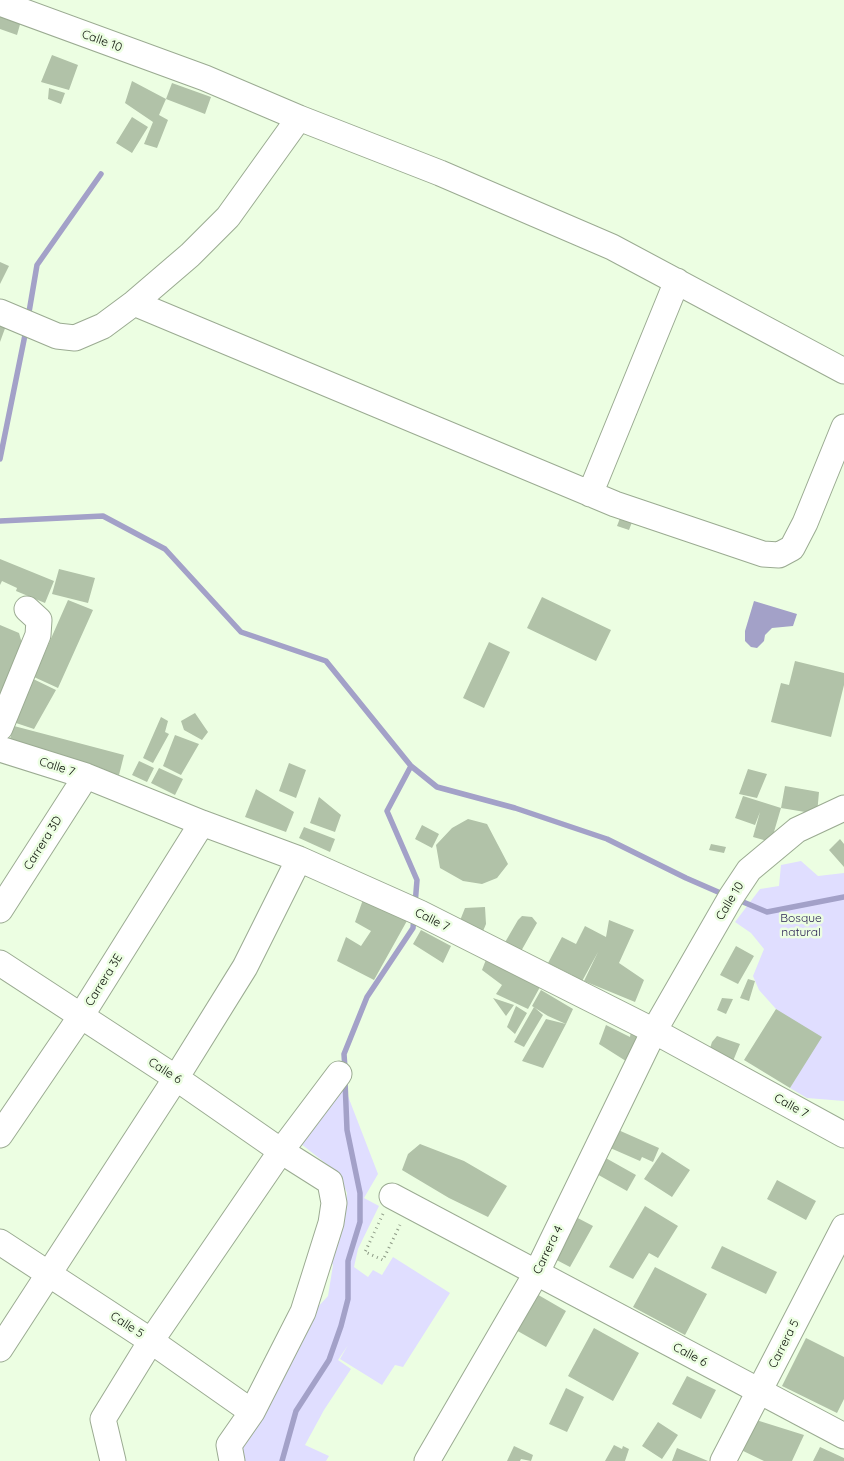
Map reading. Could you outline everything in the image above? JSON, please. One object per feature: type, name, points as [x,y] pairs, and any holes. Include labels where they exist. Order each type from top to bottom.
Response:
[{"type":"street","name":"Calle 10","points":[[0,3],[205,78],[299,118],[440,173],[612,246],[844,371]]},
{"type":"street","points":[[0,312],[57,336],[75,338],[103,326],[134,304],[190,255],[228,217],[299,118]]},
{"type":"street","points":[[590,494],[676,281]]},
{"type":"street","points":[[134,304],[615,504],[763,554],[779,555],[792,548],[844,427]]},
{"type":"street","points":[[0,728],[38,635],[39,620],[27,609]]},
{"type":"street","name":"Calle 7","points":[[0,748],[86,776],[202,823],[299,859],[420,914],[654,1031],[844,1135]]},
{"type":"street","name":"Carrera 3D","points":[[0,910],[86,776]]},
{"type":"street","name":"Calle 10","points":[[654,1031],[731,897],[749,870],[797,830],[844,808]]},
{"type":"street","name":"Carrera 3E","points":[[0,1135],[81,1016],[202,823]]},
{"type":"street","points":[[0,1349],[176,1078],[245,967],[299,859]]},
{"type":"street","name":"Calle 6","points":[[0,963],[330,1182],[334,1203],[331,1223],[303,1312],[252,1412]]},
{"type":"street","name":"Carrera 4","points":[[427,1461],[537,1272],[654,1031]]},
{"type":"street","points":[[113,1461],[103,1419],[151,1341],[281,1151],[339,1074]]},
{"type":"street","name":"Calle 6","points":[[388,1204],[537,1272],[844,1436]]},
{"type":"street","name":"Carrera 5","points":[[723,1461],[844,1227]]},
{"type":"street","name":"Calle 5","points":[[0,1242],[151,1341],[252,1412]]},
{"type":"street","points":[[232,1461],[229,1445],[252,1412]]},
{"type":"path","points":[[388,1204],[365,1252],[383,1260],[401,1223]]},
{"type":"green space","name":"Bosque natural","points":[[801,861],[818,876],[844,873],[844,1101],[807,1098],[790,1088],[805,1063],[784,1015],[759,990],[753,976],[764,949],[751,933],[735,922],[760,889],[779,886],[781,865]]},
{"type":"green space","points":[[341,1078],[378,1174],[364,1198],[379,1206],[358,1249],[354,1267],[368,1277],[373,1270],[382,1275],[393,1257],[450,1293],[403,1367],[395,1365],[382,1385],[340,1359],[348,1345],[338,1360],[351,1369],[324,1410],[305,1445],[329,1456],[326,1461],[234,1461],[304,1322],[328,1296],[333,1265],[325,1253],[343,1225],[347,1193],[338,1173],[296,1140]]},
{"type":"shaded area","points":[[754,601],[797,614],[793,626],[772,628],[757,648],[751,647],[745,641],[745,631]]},
{"type":"building","points":[[0,14],[21,21],[17,35],[0,29]]},
{"type":"building","points":[[52,55],[78,65],[69,90],[41,82]]},
{"type":"building","points":[[132,81],[166,99],[159,115],[168,120],[157,148],[144,144],[153,122],[125,103]]},
{"type":"building","points":[[172,83],[211,97],[205,114],[166,99]]},
{"type":"building","points":[[49,88],[65,93],[61,104],[48,99]]},
{"type":"building","points":[[132,117],[148,127],[132,153],[116,143]]},
{"type":"building","points":[[0,262],[9,266],[0,284]]},
{"type":"building","points":[[0,320],[7,323],[0,342]]},
{"type":"building","points":[[622,513],[634,517],[629,530],[617,526]]},
{"type":"building","points":[[0,559],[54,581],[45,603],[16,591],[17,588],[2,581],[0,585]]},
{"type":"building","points":[[59,569],[95,578],[88,603],[52,594]]},
{"type":"building","points":[[542,597],[611,630],[596,661],[527,628]]},
{"type":"building","points":[[68,600],[93,610],[58,688],[34,677]]},
{"type":"building","points":[[0,625],[19,633],[24,650],[0,700]]},
{"type":"building","points":[[489,642],[510,652],[484,708],[463,698]]},
{"type":"building","points":[[795,661],[844,673],[844,685],[831,737],[771,722],[781,683],[789,685]]},
{"type":"building","points":[[27,676],[56,690],[34,729],[10,721]]},
{"type":"building","points":[[195,713],[208,732],[202,740],[184,730],[181,721]]},
{"type":"building","points":[[161,717],[168,721],[165,732],[169,734],[153,763],[143,758]]},
{"type":"building","points":[[14,726],[124,755],[119,775],[8,745]]},
{"type":"building","points":[[175,735],[199,744],[181,775],[163,766]]},
{"type":"building","points":[[139,761],[154,768],[147,782],[132,775]]},
{"type":"building","points":[[289,763],[306,770],[296,798],[279,791]]},
{"type":"building","points":[[159,768],[183,779],[175,795],[151,783]]},
{"type":"building","points":[[748,769],[767,774],[757,798],[739,794]]},
{"type":"building","points":[[785,786],[819,792],[817,814],[781,808]]},
{"type":"building","points":[[256,789],[294,812],[286,832],[245,817]]},
{"type":"building","points":[[743,796],[781,808],[771,842],[753,837],[760,812],[755,825],[735,818]]},
{"type":"building","points":[[319,797],[341,815],[335,832],[310,823]]},
{"type":"building","points":[[468,819],[487,824],[508,864],[497,878],[482,884],[463,881],[440,868],[436,845],[452,828]]},
{"type":"building","points":[[422,825],[439,834],[432,848],[415,839]]},
{"type":"building","points":[[304,827],[335,839],[330,852],[299,838]]},
{"type":"building","points":[[840,839],[844,844],[844,867],[829,850]]},
{"type":"building","points":[[711,844],[726,847],[724,853],[709,850]]},
{"type":"building","points":[[365,894],[408,919],[374,980],[337,961],[346,937],[361,946],[371,931],[355,922]]},
{"type":"building","points":[[485,907],[486,924],[481,936],[457,928],[465,908]]},
{"type":"building","points":[[522,916],[532,917],[537,923],[520,953],[504,944]]},
{"type":"building","points":[[609,920],[634,930],[619,963],[644,980],[635,1002],[584,981],[598,952],[580,985],[572,980],[572,975],[548,963],[562,937],[576,944],[585,926],[606,937]]},
{"type":"building","points":[[421,930],[451,946],[443,963],[413,944]]},
{"type":"building","points":[[736,946],[754,956],[738,984],[720,975]]},
{"type":"building","points":[[487,957],[540,987],[528,1009],[496,994],[502,985],[482,970]]},
{"type":"building","points":[[748,979],[755,981],[749,1001],[740,998]]},
{"type":"building","points":[[541,990],[573,1009],[566,1024],[532,1006]]},
{"type":"building","points":[[493,998],[514,1005],[506,1016]]},
{"type":"building","points":[[722,998],[733,999],[726,1014],[717,1010]]},
{"type":"building","points":[[516,1006],[527,1013],[515,1034],[507,1027]]},
{"type":"building","points":[[534,1007],[543,1015],[524,1047],[514,1042]]},
{"type":"building","points":[[776,1009],[822,1037],[790,1088],[744,1060]]},
{"type":"building","points":[[546,1019],[566,1024],[543,1068],[522,1061]]},
{"type":"building","points":[[606,1025],[630,1037],[631,1031],[644,1034],[629,1063],[599,1044]]},
{"type":"building","points":[[717,1036],[740,1044],[733,1061],[709,1051],[712,1042]]},
{"type":"building","points":[[616,1129],[659,1148],[653,1162],[642,1157],[640,1161],[608,1147]]},
{"type":"building","points":[[420,1144],[464,1161],[507,1186],[488,1217],[449,1198],[402,1170],[408,1154]]},
{"type":"building","points":[[662,1152],[690,1170],[672,1197],[644,1179]]},
{"type":"building","points":[[604,1157],[636,1175],[627,1191],[595,1173]]},
{"type":"building","points":[[777,1180],[816,1201],[806,1220],[767,1199]]},
{"type":"building","points":[[645,1206],[678,1226],[658,1258],[649,1253],[633,1279],[609,1267]]},
{"type":"building","points":[[572,1215],[593,1226],[570,1267],[549,1256]]},
{"type":"building","points":[[722,1246],[777,1272],[766,1294],[711,1268]]},
{"type":"building","points":[[655,1267],[707,1294],[685,1335],[633,1307]]},
{"type":"building","points":[[528,1289],[566,1311],[546,1347],[507,1325]]},
{"type":"building","points":[[594,1328],[639,1353],[613,1401],[568,1376]]},
{"type":"building","points":[[806,1338],[844,1357],[844,1399],[837,1413],[782,1386]]},
{"type":"building","points":[[687,1376],[716,1390],[701,1419],[672,1404]]},
{"type":"building","points":[[566,1388],[584,1397],[567,1432],[549,1424]]},
{"type":"building","points":[[753,1419],[804,1435],[792,1461],[764,1461],[739,1449]]},
{"type":"building","points":[[658,1422],[678,1435],[662,1459],[642,1446]]},
{"type":"building","points":[[614,1445],[622,1449],[623,1446],[629,1449],[625,1461],[605,1461]]},
{"type":"building","points":[[514,1446],[533,1455],[531,1461],[521,1459],[520,1461],[507,1461]]},
{"type":"building","points":[[820,1447],[844,1458],[844,1461],[813,1461]]},
{"type":"building","points":[[677,1448],[708,1461],[672,1461]]},
{"type":"waterway","points":[[28,318],[37,265],[101,174]]},
{"type":"waterway","points":[[0,459],[26,330]]},
{"type":"waterway","points":[[0,521],[103,516],[165,549],[241,632],[326,661],[411,766],[437,787],[515,808],[607,839],[725,895]]},
{"type":"waterway","points":[[411,766],[387,811],[417,880],[415,905]]},
{"type":"waterway","points":[[736,899],[767,912],[844,897]]},
{"type":"waterway","points":[[345,1069],[344,1054],[367,997],[413,928],[414,917]]},
{"type":"waterway","points":[[282,1461],[296,1411],[329,1360],[348,1299],[348,1261],[360,1222],[360,1193],[347,1130],[345,1081]]}]
